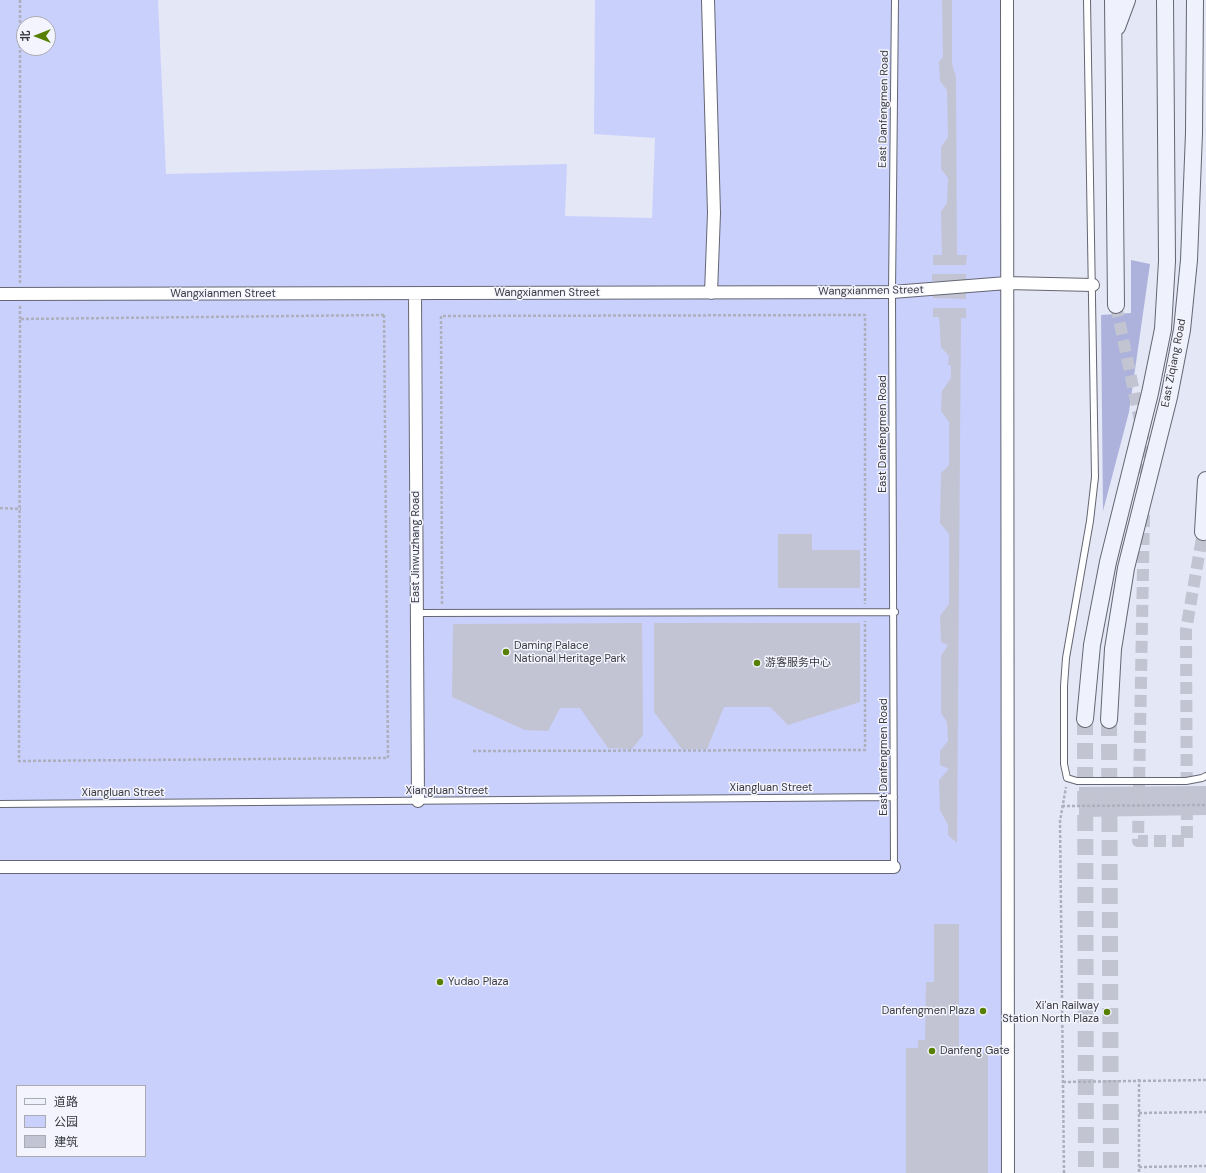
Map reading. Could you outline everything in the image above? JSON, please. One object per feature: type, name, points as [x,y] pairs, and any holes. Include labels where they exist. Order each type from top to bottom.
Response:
[{"type":"main road","points":[[1113,0],[1116,305]]},
{"type":"main road","points":[[1114,37],[1127,0]]},
{"type":"main road","name":"East Ziqiang Road","points":[[1085,719],[1092,645],[1108,562],[1150,393],[1163,329],[1167,261],[1165,0]]},
{"type":"main road","name":"East Ziqiang Road","points":[[1109,720],[1113,649],[1126,568],[1169,397],[1182,330],[1189,260],[1194,133],[1195,0]]},
{"type":"main road","points":[[1203,532],[1206,480]]},
{"type":"street","points":[[708,0],[714,213],[711,293]]},
{"type":"street","points":[[1007,0],[1008,1173]]},
{"type":"street","name":"Wangxianmen Street","points":[[0,294],[892,292],[1008,283],[1093,285]]},
{"type":"street","name":"East Jinwuzhang Road","points":[[415,294],[418,801]]},
{"type":"street","points":[[0,867],[894,867]]},
{"type":"lane","name":"East Danfengmen Road","points":[[894,867],[895,612],[892,292],[895,0]]},
{"type":"lane","points":[[1087,0],[1093,285],[1095,476],[1090,521],[1066,658],[1064,686],[1064,764],[1067,778],[1077,781],[1186,780],[1206,776]]},
{"type":"lane","points":[[417,613],[895,612]]},
{"type":"lane","name":"Xiangluan Street","points":[[0,804],[894,797]]},
{"type":"path","points":[[20,0],[20,319],[21,509],[19,761],[388,758],[384,315],[20,319]]},
{"type":"path","points":[[442,613],[441,316],[865,315],[865,750],[473,751]]},
{"type":"path","points":[[0,508],[21,509]]},
{"type":"path","points":[[1064,1173],[1060,821],[1067,778]]},
{"type":"path","points":[[1062,806],[1206,805]]},
{"type":"path","points":[[1139,1080],[1139,1173]]},
{"type":"path","points":[[1063,1082],[1206,1080]]},
{"type":"path","points":[[1139,1113],[1206,1112]]},
{"type":"path","points":[[1139,1167],[1206,1166]]},
{"type":"green space","name":"Daming Palace National Heritage Park","points":[[0,0],[158,0],[166,174],[567,164],[565,216],[652,218],[655,138],[594,134],[595,0],[1013,0],[1011,1173],[0,1173]]},
{"type":"shaded area","points":[[1131,260],[1150,264],[1129,412],[1103,511],[1101,315],[1131,313]]},
{"type":"building","points":[[942,0],[952,0],[952,64],[956,77],[957,255],[967,255],[966,265],[933,265],[933,255],[942,255],[941,212],[947,203],[948,178],[941,169],[941,147],[948,137],[947,90],[940,81],[939,62],[943,57]]},
{"type":"building","points":[[932,274],[966,274],[966,282],[932,281]]},
{"type":"building","points":[[933,291],[966,291],[966,299],[933,298]]},
{"type":"building","points":[[933,308],[966,308],[966,318],[961,318],[957,843],[948,835],[948,825],[940,810],[939,780],[949,769],[940,765],[940,751],[948,741],[947,722],[941,713],[941,656],[948,645],[941,642],[940,616],[949,604],[949,534],[940,523],[941,473],[949,465],[949,422],[941,411],[942,391],[951,378],[951,365],[948,365],[949,356],[941,347],[939,317],[933,317]]},
{"type":"building","points":[[778,534],[812,534],[812,550],[860,550],[860,588],[778,588]]},
{"type":"building","points":[[642,623],[643,735],[632,749],[608,748],[580,708],[560,708],[548,731],[525,730],[452,697],[453,624]]},
{"type":"building","name":"游客服务中心","points":[[654,623],[860,623],[860,702],[788,725],[770,707],[724,707],[707,749],[682,749],[654,712]]},
{"type":"building","points":[[1206,786],[1206,815],[1079,817],[1079,787]]},
{"type":"building","name":"Danfeng Gate","points":[[934,924],[959,924],[959,1053],[988,1053],[988,1173],[906,1173],[906,1048],[918,1048],[918,1040],[925,1040],[926,982],[934,982]]},
{"type":"tunnel","points":[[1116,305],[1145,445],[1145,474]]},
{"type":"tunnel","points":[[1144,515],[1138,841],[1187,841],[1186,630],[1203,532]]},
{"type":"tunnel","points":[[1085,719],[1086,1173]]},
{"type":"tunnel","points":[[1109,720],[1111,1173]]},
{"type":"place","name":"Daming Palace National Heritage Park","points":[[506,652]]},
{"type":"place","name":"游客服务中心","points":[[757,663]]},
{"type":"place","name":"Yudao Plaza","points":[[440,982]]},
{"type":"place","name":"Danfengmen Plaza","points":[[983,1011]]},
{"type":"place","name":"Xi'an Railway Station North Plaza","points":[[1107,1012]]},
{"type":"place","name":"Danfeng Gate","points":[[932,1051]]}]
